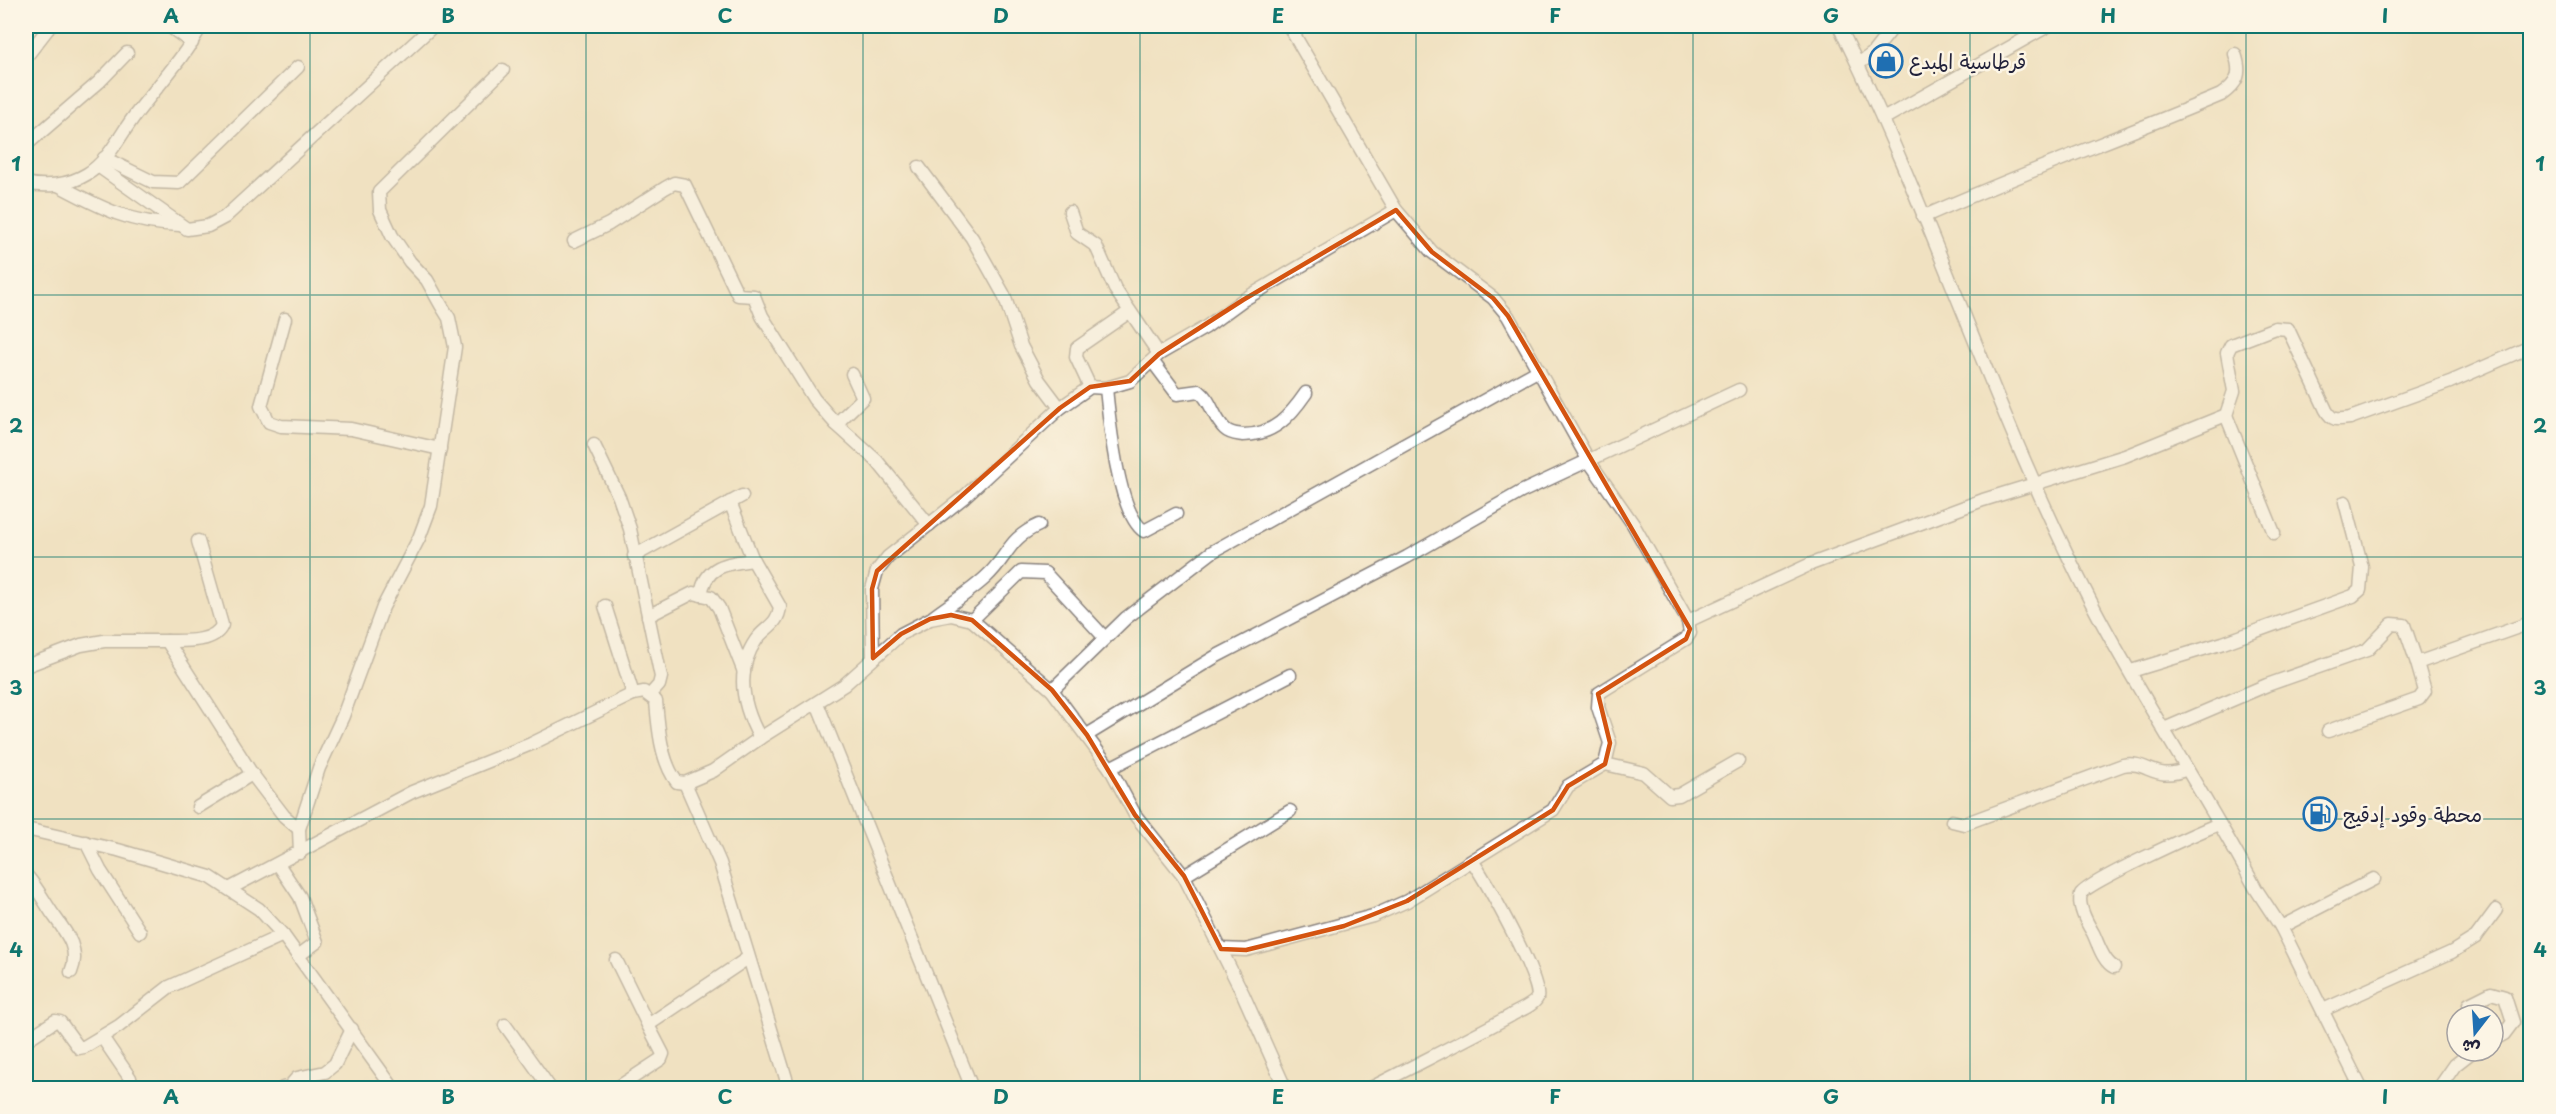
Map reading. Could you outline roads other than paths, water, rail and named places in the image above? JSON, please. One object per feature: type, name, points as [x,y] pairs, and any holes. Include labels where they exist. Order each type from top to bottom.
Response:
[{"type":"street","points":[[26,57],[50,26]]},
{"type":"street","points":[[169,26],[192,43]]},
{"type":"street","points":[[26,183],[58,185],[86,175],[101,162],[136,113],[177,66],[201,26]]},
{"type":"street","points":[[58,185],[107,211],[141,222],[182,225],[196,229],[225,217],[433,26]]},
{"type":"street","points":[[1289,26],[1396,210],[1432,252],[1493,298],[1508,316],[1589,461],[1633,524],[1689,621],[1690,629],[1686,639],[1599,693],[1598,707],[1610,743],[1605,764]]},
{"type":"street","points":[[1839,26],[1883,119],[2035,483],[2090,601],[2281,927],[2361,1089]]},
{"type":"street","points":[[1858,64],[1872,54],[1894,26]]},
{"type":"street","points":[[1883,119],[2048,26]]},
{"type":"street","points":[[26,145],[99,82],[127,53]]},
{"type":"street","points":[[1923,217],[2009,178],[2129,134],[2221,95],[2234,86],[2239,78],[2235,54]]},
{"type":"street","points":[[101,162],[153,182],[179,183],[298,67]]},
{"type":"street","points":[[300,853],[299,829],[315,777],[343,716],[383,607],[419,538],[431,506],[455,347],[451,326],[427,280],[410,262],[392,236],[380,210],[379,192],[503,70]]},
{"type":"street","points":[[101,162],[182,225]]},
{"type":"street","points":[[919,167],[972,238],[1004,296],[1021,346],[1039,380],[1060,408]]},
{"type":"street","points":[[574,241],[609,224],[674,183],[685,185],[738,295],[754,296],[762,316],[793,370],[836,424],[877,461],[929,525]]},
{"type":"street","points":[[873,657],[872,589],[877,571],[888,557],[964,497],[1060,408],[1090,387],[1106,388],[1130,381],[1156,358],[1206,327],[1243,300],[1396,210]]},
{"type":"street","points":[[1070,212],[1077,233],[1096,246],[1115,289],[1177,394],[1199,391],[1209,400],[1215,415],[1225,429],[1239,435],[1264,433],[1284,422],[1306,393]]},
{"type":"street","points":[[1090,387],[1076,357],[1077,348],[1129,312]]},
{"type":"street","points":[[285,320],[261,406],[269,422],[281,426],[351,429],[440,449]]},
{"type":"street","points":[[2274,533],[2226,415],[2234,391],[2229,348],[2275,328],[2288,328],[2326,410],[2330,417],[2337,420],[2350,418],[2450,381],[2530,347]]},
{"type":"street","points":[[1052,690],[1150,597],[1212,552],[1539,370]]},
{"type":"street","points":[[836,424],[863,398],[852,374]]},
{"type":"street","points":[[1106,388],[1118,470],[1126,500],[1139,528],[1144,531],[1150,530],[1176,514]]},
{"type":"street","points":[[1087,735],[1215,657],[1407,557],[1521,492],[1739,390]]},
{"type":"street","points":[[1689,621],[1811,564],[2035,483],[2126,456],[2226,415]]},
{"type":"street","points":[[594,445],[619,497],[630,529],[661,677],[659,685],[651,694]]},
{"type":"street","points":[[634,556],[742,496]]},
{"type":"street","points":[[730,502],[753,560],[780,607],[776,622],[757,639],[744,672],[742,690],[747,714],[760,738]]},
{"type":"street","points":[[2131,671],[2223,643],[2353,596],[2360,590],[2362,567],[2344,502]]},
{"type":"street","points":[[228,889],[412,792],[531,744],[633,694],[644,692],[651,694],[656,701],[663,747],[671,774],[677,782],[685,783],[713,771],[844,685],[901,634],[930,619],[986,577],[999,564],[1013,540],[1039,525]]},
{"type":"street","points":[[26,666],[45,656],[104,641],[167,641],[213,636],[222,625],[198,541]]},
{"type":"street","points":[[702,595],[707,577],[717,566],[753,560]]},
{"type":"street","points":[[999,564],[1021,572],[1046,573],[1105,638]]},
{"type":"street","points":[[972,620],[1021,572]]},
{"type":"street","points":[[648,616],[693,593],[711,597],[719,608],[744,672]]},
{"type":"street","points":[[605,606],[633,694]]},
{"type":"street","points":[[930,619],[951,615],[972,620],[1052,690],[1087,735],[1110,768],[1135,815],[1184,876],[1221,949],[1285,1089]]},
{"type":"street","points":[[2417,663],[2530,623]]},
{"type":"street","points":[[2164,729],[2267,685],[2367,650],[2392,624],[2404,625],[2425,691],[2419,699],[2328,731]]},
{"type":"street","points":[[167,641],[252,774],[284,816],[299,829]]},
{"type":"street","points":[[1110,768],[1290,675]]},
{"type":"street","points":[[817,703],[972,1089]]},
{"type":"street","points":[[1221,949],[1246,950],[1373,916],[1407,901],[1473,862],[1526,825],[1553,810],[1568,786],[1605,764],[1644,773],[1670,796],[1679,795],[1738,761]]},
{"type":"street","points":[[1952,821],[1964,824],[2123,765],[2133,765],[2161,775],[2173,775],[2187,769]]},
{"type":"street","points":[[198,807],[252,774]]},
{"type":"street","points":[[685,783],[720,863],[748,958],[760,987],[789,1089]]},
{"type":"street","points":[[1184,876],[1290,811]]},
{"type":"street","points":[[2114,967],[2107,962],[2086,919],[2081,905],[2081,894],[2085,889],[2104,878],[2219,824]]},
{"type":"street","points":[[26,829],[86,842],[210,877],[259,909],[283,935],[393,1089]]},
{"type":"street","points":[[86,842],[100,870],[140,932]]},
{"type":"street","points":[[1371,1089],[1506,1018],[1534,1002],[1538,997],[1538,990],[1529,966],[1473,862]]},
{"type":"street","points":[[278,864],[300,897],[317,942],[298,956]]},
{"type":"street","points":[[26,875],[39,890],[70,940],[74,951],[71,972]]},
{"type":"street","points":[[2281,927],[2374,879]]},
{"type":"street","points":[[2323,1010],[2452,952],[2476,937],[2496,910]]},
{"type":"street","points":[[26,1040],[55,1020],[60,1022],[79,1047],[102,1037],[170,987],[283,935]]},
{"type":"street","points":[[648,1025],[748,958]]},
{"type":"street","points":[[616,960],[663,1054],[661,1059],[617,1089]]},
{"type":"street","points":[[2471,1003],[2491,993],[2505,998],[2513,1022],[2505,1033]]},
{"type":"street","points":[[505,1025],[550,1089]]},
{"type":"street","points":[[283,1089],[289,1087],[297,1078],[325,1072],[335,1064],[352,1029]]},
{"type":"street","points":[[102,1037],[130,1078],[132,1089]]},
{"type":"street","points":[[2439,1089],[2458,1063]]},
{"type":"place","name":"قرطاسية المبدع","points":[[1886,61]]},
{"type":"place","name":"محطة وقود إدقيج","points":[[2320,814]]}]
